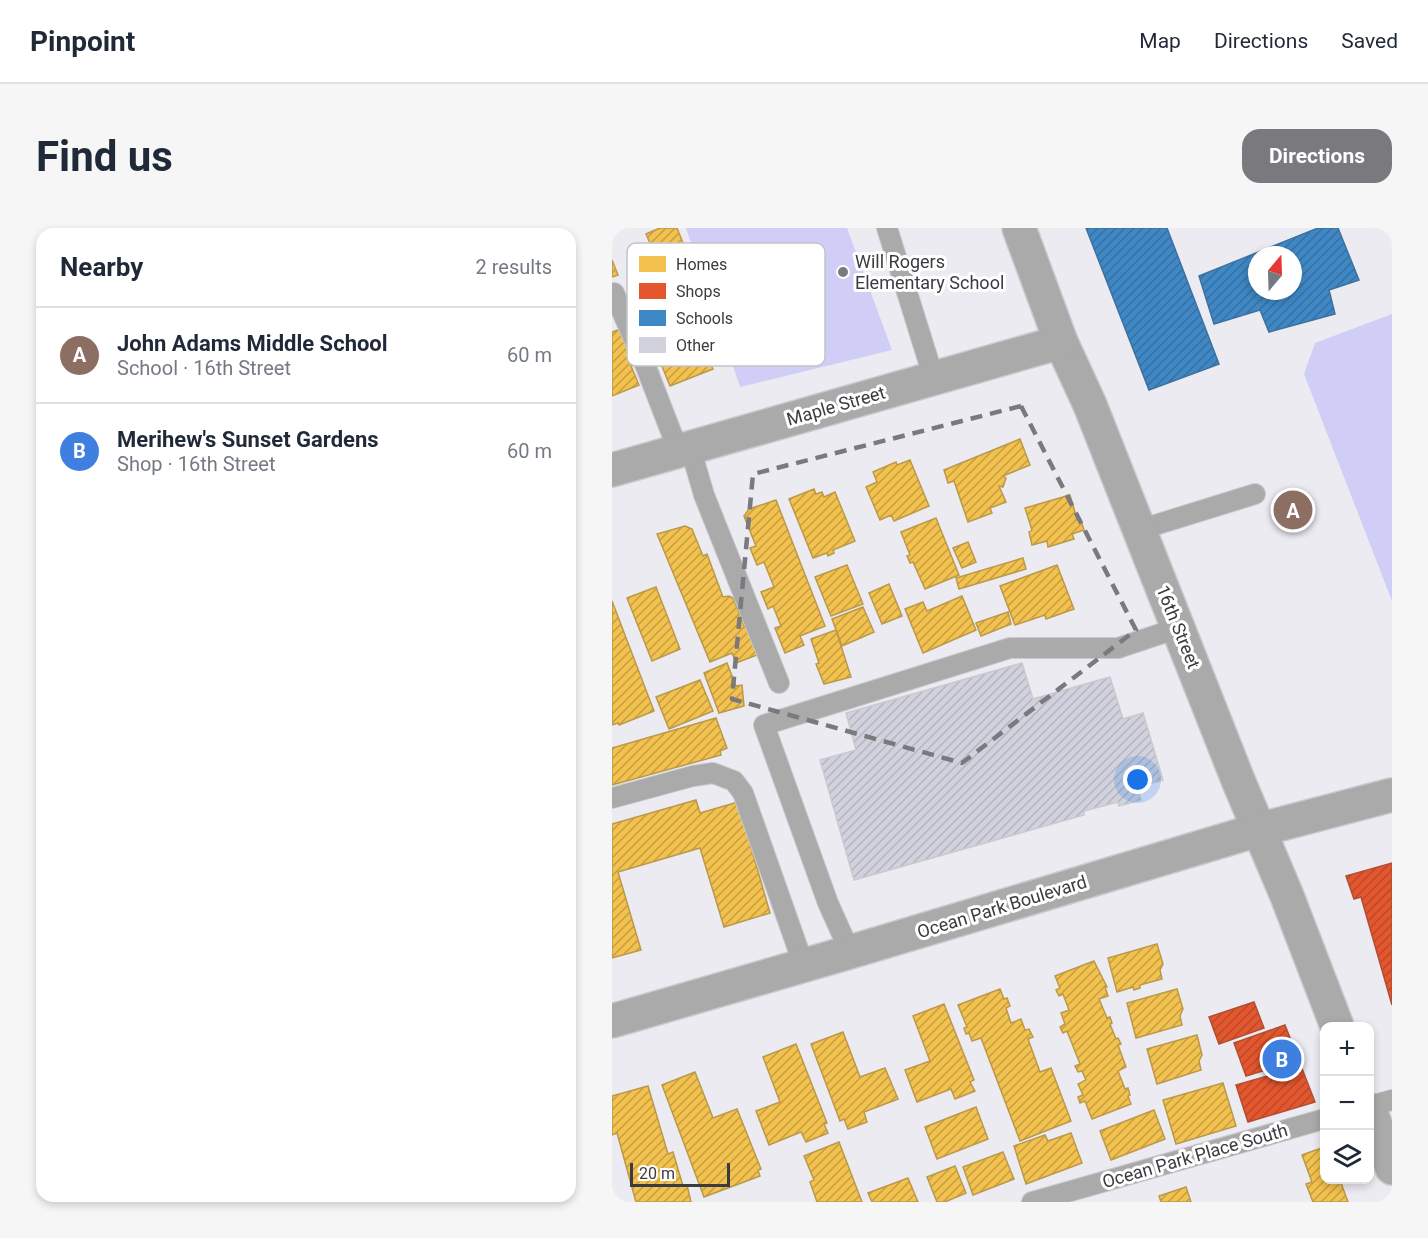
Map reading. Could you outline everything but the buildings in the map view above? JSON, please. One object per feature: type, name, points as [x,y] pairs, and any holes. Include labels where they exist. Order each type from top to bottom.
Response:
[{"type":"street","name":"16th Street","points":[[1019,228],[1061,342],[1090,405],[1335,1022]]},
{"type":"street","name":"Maple Street","points":[[612,470],[1061,342]]},
{"type":"street","name":"Ocean Park Boulevard","points":[[612,1021],[1258,831],[1392,795]]},
{"type":"street","points":[[1374,1119],[1392,1168]]},
{"type":"lane","points":[[887,228],[934,379]]},
{"type":"lane","points":[[612,294],[614,293],[627,323]]},
{"type":"lane","points":[[646,366],[704,495],[779,682]]},
{"type":"lane","points":[[1139,531],[1255,494]]},
{"type":"lane","points":[[850,952],[828,903],[764,726],[1010,648],[1118,648],[1178,628]]},
{"type":"lane","points":[[612,798],[693,776],[713,773],[734,782],[743,793],[804,966]]},
{"type":"lane","points":[[1374,1107],[1392,1100]]},
{"type":"lane","name":"Ocean Park Place South","points":[[1032,1202],[1320,1120]]},
{"type":"highlighted area","points":[[1021,406],[1136,630],[962,763],[732,699],[753,474]]},
{"type":"shaded area","points":[[686,228],[847,228],[892,350],[740,387],[733,366],[825,366],[825,243],[691,243]]},
{"type":"shaded area","points":[[1392,314],[1392,601],[1304,374],[1315,343]]},
{"type":"place","name":"Will Rogers Elementary School","points":[[843,272]]},
{"type":"place","name":"John Adams Middle School","points":[[1293,510]]},
{"type":"place","name":"Merihew's Sunset Gardens","points":[[1282,1059]]}]
